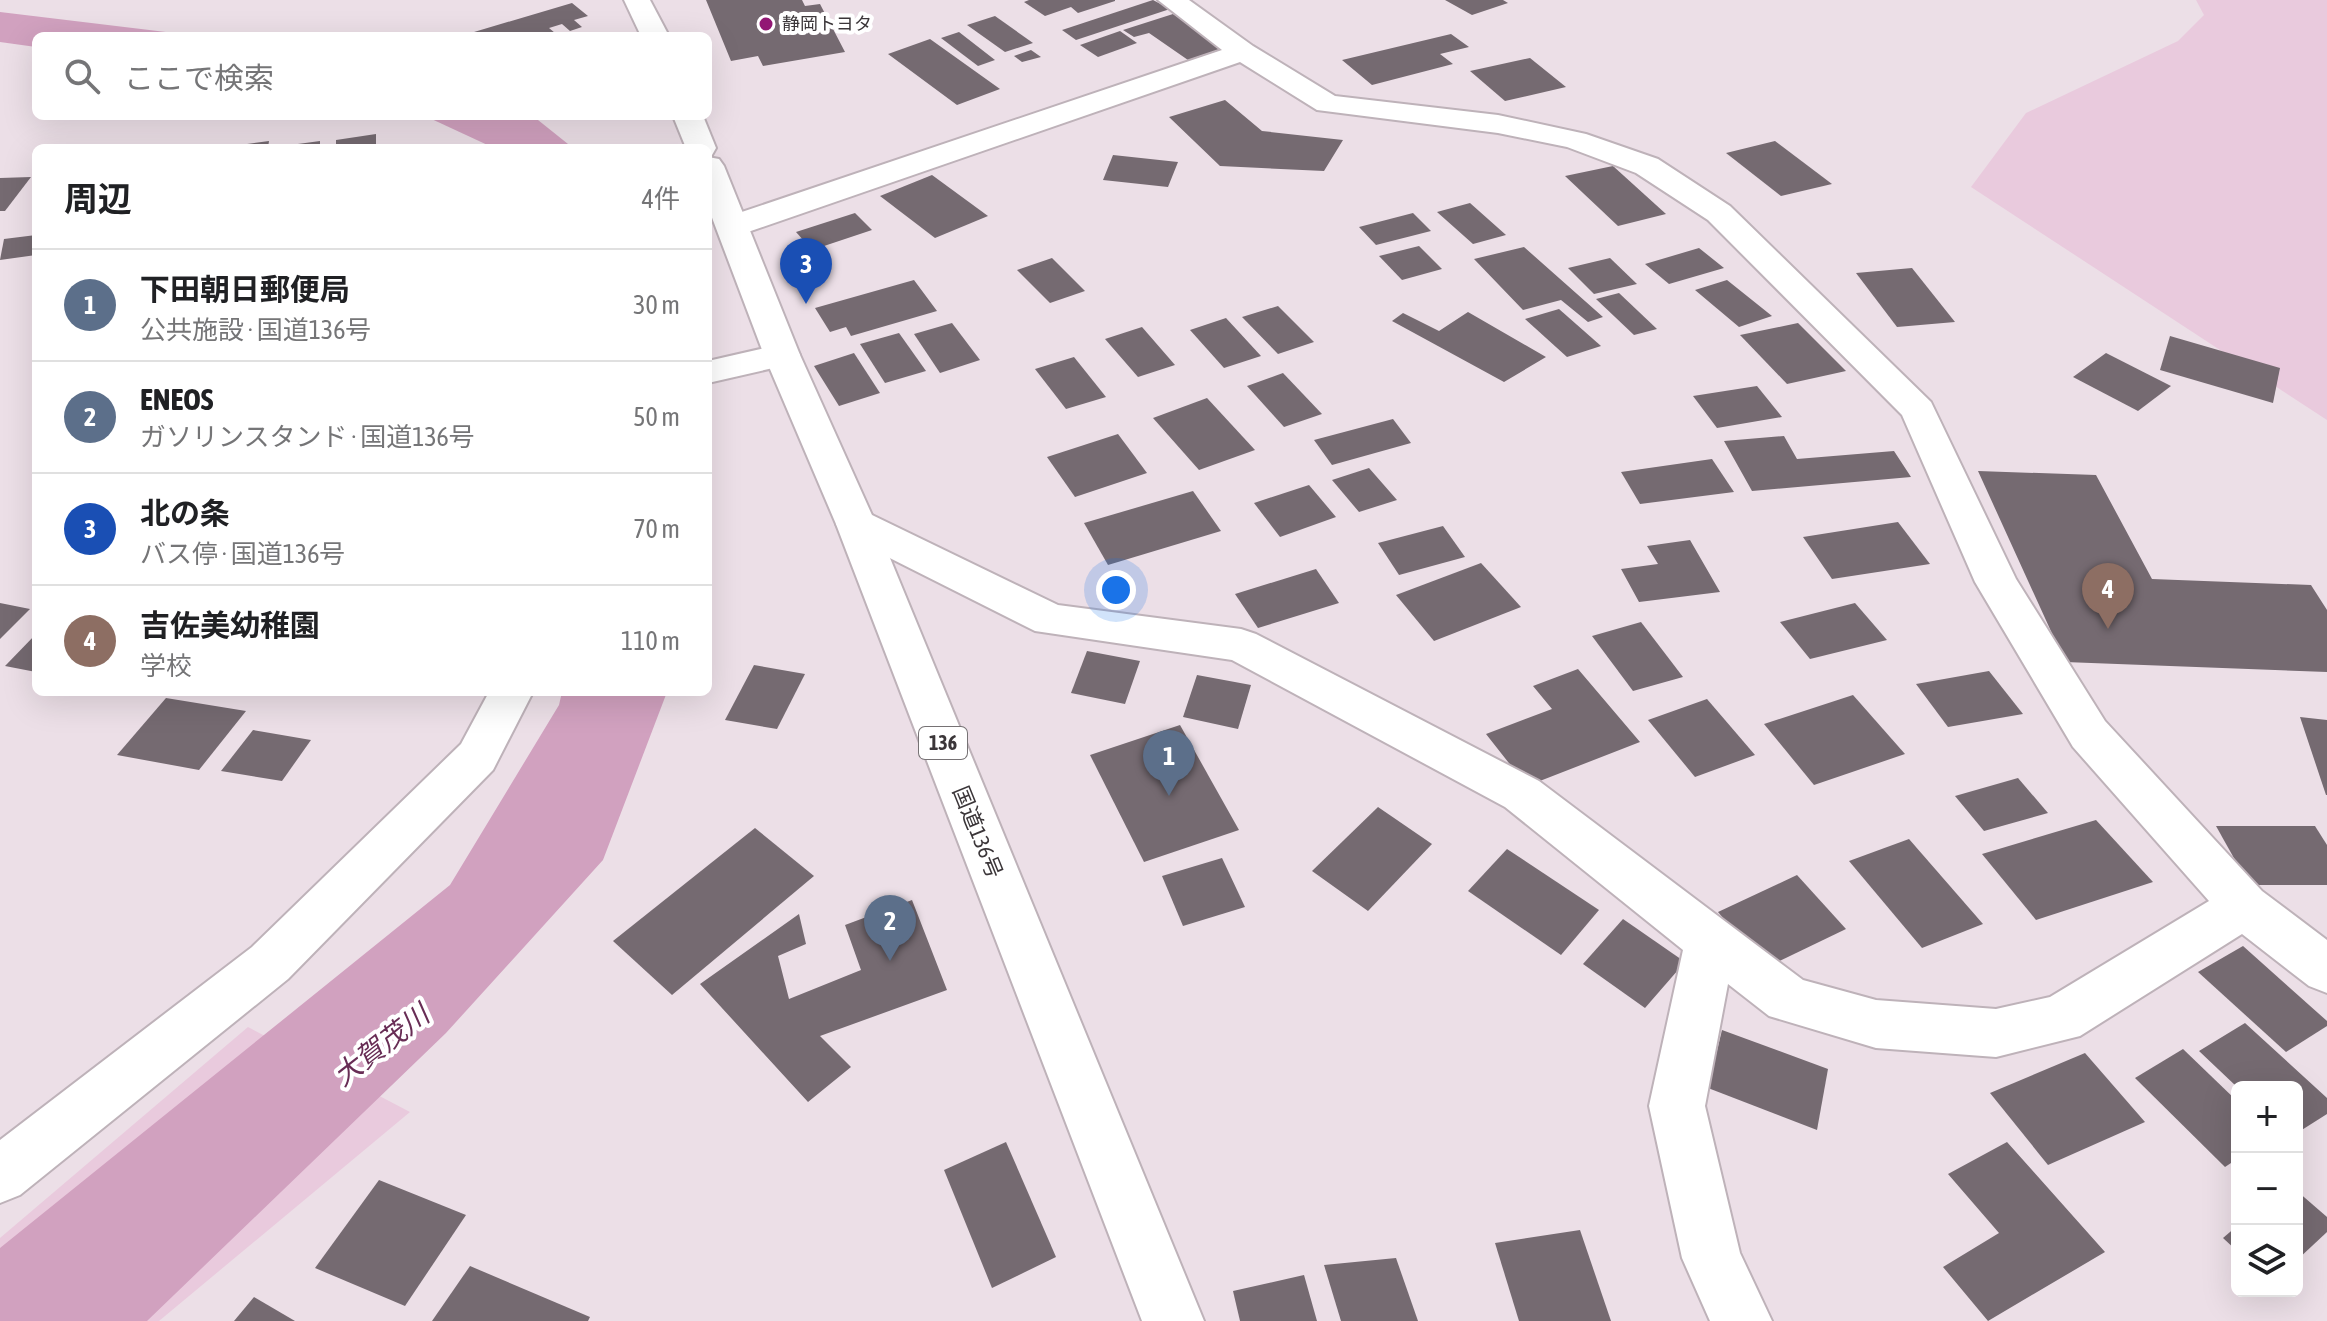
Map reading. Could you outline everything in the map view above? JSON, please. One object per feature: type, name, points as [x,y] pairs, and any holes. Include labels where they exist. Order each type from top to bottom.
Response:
[{"type":"main road","points":[[637,0],[653,32]]},
{"type":"main road","points":[[1171,0],[1243,52],[1327,104],[1498,124],[1575,140],[1647,166],[1719,213],[1918,410],[1996,582],[2089,734],[2244,906],[2327,970]]},
{"type":"main road","points":[[733,226],[1243,52]]},
{"type":"main road","points":[[690,120],[699,144]]},
{"type":"main road","name":"国道136号","points":[[712,176],[782,355],[856,524],[1173,1321]]},
{"type":"main road","points":[[712,371],[782,355]]},
{"type":"main road","points":[[856,524],[1050,620],[1241,645],[1522,794],[1710,942],[1788,999],[1876,1024],[1996,1033],[2061,1019],[2244,906]]},
{"type":"main road","points":[[0,1175],[270,963],[477,757],[509,696]]},
{"type":"main road","points":[[1710,942],[1677,1106],[1712,1258],[1741,1321]]},
{"type":"shaded area","points":[[2196,0],[2327,0],[2327,420],[1971,187],[2026,113],[2178,41],[2204,15]]},
{"type":"shaded area","points":[[248,1027],[410,1112],[159,1321],[0,1321],[0,1238]]},
{"type":"water","points":[[0,12],[166,32],[32,32],[32,46],[0,42]]},
{"type":"water","points":[[434,120],[538,120],[568,144],[485,144]]},
{"type":"water","name":"大賀茂川","points":[[561,696],[665,696],[603,860],[446,1033],[147,1321],[0,1321],[0,1248],[450,885],[559,705]]},
{"type":"building","points":[[706,0],[802,0],[805,6],[820,4],[845,52],[763,66],[758,56],[731,61]]},
{"type":"building","points":[[1153,0],[1170,9],[1076,40],[1062,30]]},
{"type":"building","points":[[1445,0],[1503,0],[1508,3],[1472,15]]},
{"type":"building","points":[[1115,1],[1078,13],[1071,7],[1045,16],[1024,2]]},
{"type":"building","points":[[572,3],[588,16],[574,20],[582,27],[570,31],[562,24],[549,28],[554,32],[474,32]]},
{"type":"building","points":[[1173,14],[1224,48],[1188,60],[1149,33],[1134,37],[1123,30]]},
{"type":"building","points":[[995,16],[1033,43],[1005,52],[967,25]]},
{"type":"building","points":[[1120,31],[1137,43],[1098,57],[1080,45]]},
{"type":"building","points":[[959,32],[995,60],[978,66],[941,38]]},
{"type":"building","points":[[1451,34],[1469,47],[1440,54],[1453,64],[1372,85],[1342,60]]},
{"type":"building","points":[[930,39],[1000,89],[957,105],[888,54]]},
{"type":"building","points":[[1031,50],[1041,57],[1022,62],[1014,56]]},
{"type":"building","points":[[1530,58],[1566,87],[1505,101],[1470,71]]},
{"type":"building","points":[[1225,100],[1262,131],[1343,140],[1324,171],[1220,166],[1169,117]]},
{"type":"building","points":[[376,134],[376,144],[336,144],[336,140]]},
{"type":"building","points":[[1775,141],[1832,184],[1781,196],[1726,153]]},
{"type":"building","points":[[1113,155],[1178,162],[1168,187],[1103,180]]},
{"type":"building","points":[[1613,166],[1666,214],[1618,226],[1565,176]]},
{"type":"building","points":[[932,175],[988,216],[935,238],[880,196]]},
{"type":"building","points":[[31,177],[5,211],[0,211],[0,178]]},
{"type":"building","points":[[1470,203],[1506,235],[1473,244],[1437,212]]},
{"type":"building","points":[[855,213],[872,230],[812,250],[796,232]]},
{"type":"building","points":[[1413,213],[1431,231],[1376,245],[1359,227]]},
{"type":"building","points":[[32,236],[32,256],[0,260],[4,239]]},
{"type":"building","points":[[1419,246],[1442,269],[1402,280],[1379,256]]},
{"type":"building","points":[[1524,247],[1603,317],[1588,322],[1561,300],[1523,310],[1474,259]]},
{"type":"building","points":[[1699,248],[1724,268],[1669,284],[1645,264]]},
{"type":"building","points":[[1052,258],[1085,291],[1050,303],[1017,270]]},
{"type":"building","points":[[1610,258],[1637,284],[1594,294],[1568,268]]},
{"type":"building","points":[[1912,268],[1955,322],[1897,327],[1856,273]]},
{"type":"building","points":[[914,280],[937,311],[851,336],[846,327],[830,332],[815,308]]},
{"type":"building","points":[[1727,280],[1772,316],[1739,327],[1695,290]]},
{"type":"building","points":[[1619,293],[1657,329],[1634,335],[1596,299]]},
{"type":"building","points":[[1278,306],[1314,342],[1278,354],[1242,317]]},
{"type":"building","points":[[1559,309],[1601,346],[1567,357],[1525,319]]},
{"type":"building","points":[[1468,312],[1546,357],[1504,382],[1392,321],[1403,313],[1439,331]]},
{"type":"building","points":[[1226,318],[1261,356],[1224,368],[1190,330]]},
{"type":"building","points":[[952,323],[980,360],[940,373],[914,334]]},
{"type":"building","points":[[1798,323],[1846,371],[1787,384],[1740,335]]},
{"type":"building","points":[[1142,327],[1175,365],[1138,377],[1105,339]]},
{"type":"building","points":[[899,333],[926,371],[885,383],[860,344]]},
{"type":"building","points":[[2170,336],[2280,368],[2273,403],[2160,370]]},
{"type":"building","points":[[854,353],[880,393],[839,406],[814,366]]},
{"type":"building","points":[[2106,353],[2171,386],[2138,411],[2073,377]]},
{"type":"building","points":[[1074,357],[1106,397],[1066,409],[1035,369]]},
{"type":"building","points":[[1283,373],[1322,414],[1284,427],[1247,386]]},
{"type":"building","points":[[1757,386],[1782,417],[1717,428],[1693,396]]},
{"type":"building","points":[[1207,398],[1255,450],[1199,470],[1153,418]]},
{"type":"building","points":[[1393,419],[1411,443],[1332,465],[1314,440]]},
{"type":"building","points":[[1118,434],[1147,473],[1075,497],[1047,457]]},
{"type":"building","points":[[1784,436],[1797,459],[1894,451],[1911,477],[1752,491],[1724,441]]},
{"type":"building","points":[[1712,459],[1734,492],[1640,504],[1621,472]]},
{"type":"building","points":[[1369,468],[1397,500],[1359,512],[1332,480]]},
{"type":"building","points":[[1978,471],[2096,475],[2152,579],[2311,585],[2327,610],[2327,672],[2065,662]]},
{"type":"building","points":[[1309,485],[1336,517],[1280,537],[1254,503]]},
{"type":"building","points":[[1193,491],[1221,531],[1108,565],[1084,523]]},
{"type":"building","points":[[1898,522],[1930,564],[1832,579],[1803,537]]},
{"type":"building","points":[[1443,526],[1465,557],[1399,575],[1378,543]]},
{"type":"building","points":[[1690,540],[1720,592],[1639,602],[1621,569],[1658,564],[1647,546]]},
{"type":"building","points":[[1481,563],[1521,607],[1434,641],[1396,595]]},
{"type":"building","points":[[1316,569],[1339,603],[1258,628],[1235,594]]},
{"type":"building","points":[[0,603],[30,609],[0,639]]},
{"type":"building","points":[[1855,603],[1887,640],[1810,659],[1780,622]]},
{"type":"building","points":[[1641,622],[1683,677],[1633,691],[1592,636]]},
{"type":"building","points":[[32,638],[32,671],[5,666]]},
{"type":"building","points":[[1087,651],[1140,661],[1125,704],[1071,693]]},
{"type":"building","points":[[754,665],[805,674],[777,729],[725,720]]},
{"type":"building","points":[[1578,669],[1640,742],[1527,786],[1486,734],[1552,709],[1533,686]]},
{"type":"building","points":[[1989,671],[2023,714],[1948,727],[1916,684]]},
{"type":"building","points":[[1197,675],[1251,685],[1238,729],[1183,717]]},
{"type":"building","points":[[1853,695],[1905,754],[1814,785],[1764,724]]},
{"type":"building","points":[[166,698],[246,711],[199,770],[117,755]]},
{"type":"building","points":[[1707,699],[1755,755],[1695,777],[1648,720]]},
{"type":"building","points":[[2300,717],[2327,720],[2327,795],[2326,795]]},
{"type":"building","points":[[1180,725],[1239,830],[1144,862],[1090,755]]},
{"type":"building","points":[[253,730],[311,740],[282,781],[221,771]]},
{"type":"building","points":[[2018,778],[2048,813],[1984,831],[1955,796]]},
{"type":"building","points":[[1378,807],[1432,844],[1368,911],[1312,871]]},
{"type":"building","points":[[2096,820],[2153,882],[2036,920],[1982,854]]},
{"type":"building","points":[[2216,826],[2315,826],[2327,845],[2327,885],[2249,885]]},
{"type":"building","points":[[755,828],[814,876],[672,995],[613,941]]},
{"type":"building","points":[[1909,839],[1983,924],[1922,948],[1849,861]]},
{"type":"building","points":[[1507,849],[1599,910],[1561,955],[1468,891]]},
{"type":"building","points":[[1222,858],[1245,907],[1183,926],[1162,876]]},
{"type":"building","points":[[1797,875],[1846,929],[1765,968],[1718,912]]},
{"type":"building","points":[[912,900],[947,990],[820,1036],[851,1067],[808,1102],[700,984],[799,914],[806,944],[778,956],[789,999],[861,970],[845,925]]},
{"type":"building","points":[[1623,919],[1685,962],[1645,1008],[1583,964]]},
{"type":"building","points":[[2243,946],[2327,1021],[2327,1026],[2286,1052],[2198,972]]},
{"type":"building","points":[[2245,1023],[2327,1098],[2327,1114],[2303,1129],[2303,1081],[2231,1081],[2199,1051]]},
{"type":"building","points":[[1722,1030],[1828,1069],[1817,1130],[1708,1088]]},
{"type":"building","points":[[2183,1049],[2231,1095],[2231,1163],[2225,1167],[2135,1078]]},
{"type":"building","points":[[2085,1053],[2145,1122],[2048,1165],[1990,1093]]},
{"type":"building","points":[[1006,1142],[1056,1257],[992,1288],[944,1170]]},
{"type":"building","points":[[2007,1142],[2105,1252],[1988,1321],[1943,1267],[1999,1233],[1948,1174]]},
{"type":"building","points":[[379,1180],[466,1215],[405,1306],[315,1268]]},
{"type":"building","points":[[2303,1196],[2327,1217],[2327,1232],[2303,1254]]},
{"type":"building","points":[[1580,1230],[1611,1321],[1519,1321],[1495,1243]]},
{"type":"building","points":[[2231,1231],[2231,1245],[2223,1238]]},
{"type":"building","points":[[1396,1258],[1418,1321],[1341,1321],[1324,1265]]},
{"type":"building","points":[[470,1266],[590,1317],[588,1321],[432,1321]]},
{"type":"building","points":[[1304,1275],[1317,1321],[1240,1321],[1233,1291]]},
{"type":"building","points":[[254,1297],[295,1321],[234,1321]]},
{"type":"place","name":"静岡トヨタ","points":[[766,24]]},
{"type":"place","name":"北の条","points":[[806,304]]},
{"type":"place","name":"吉佐美幼稚園","points":[[2108,629]]},
{"type":"place","name":"下田朝日郵便局","points":[[1169,796]]},
{"type":"place","name":"ENEOS","points":[[890,961]]}]
